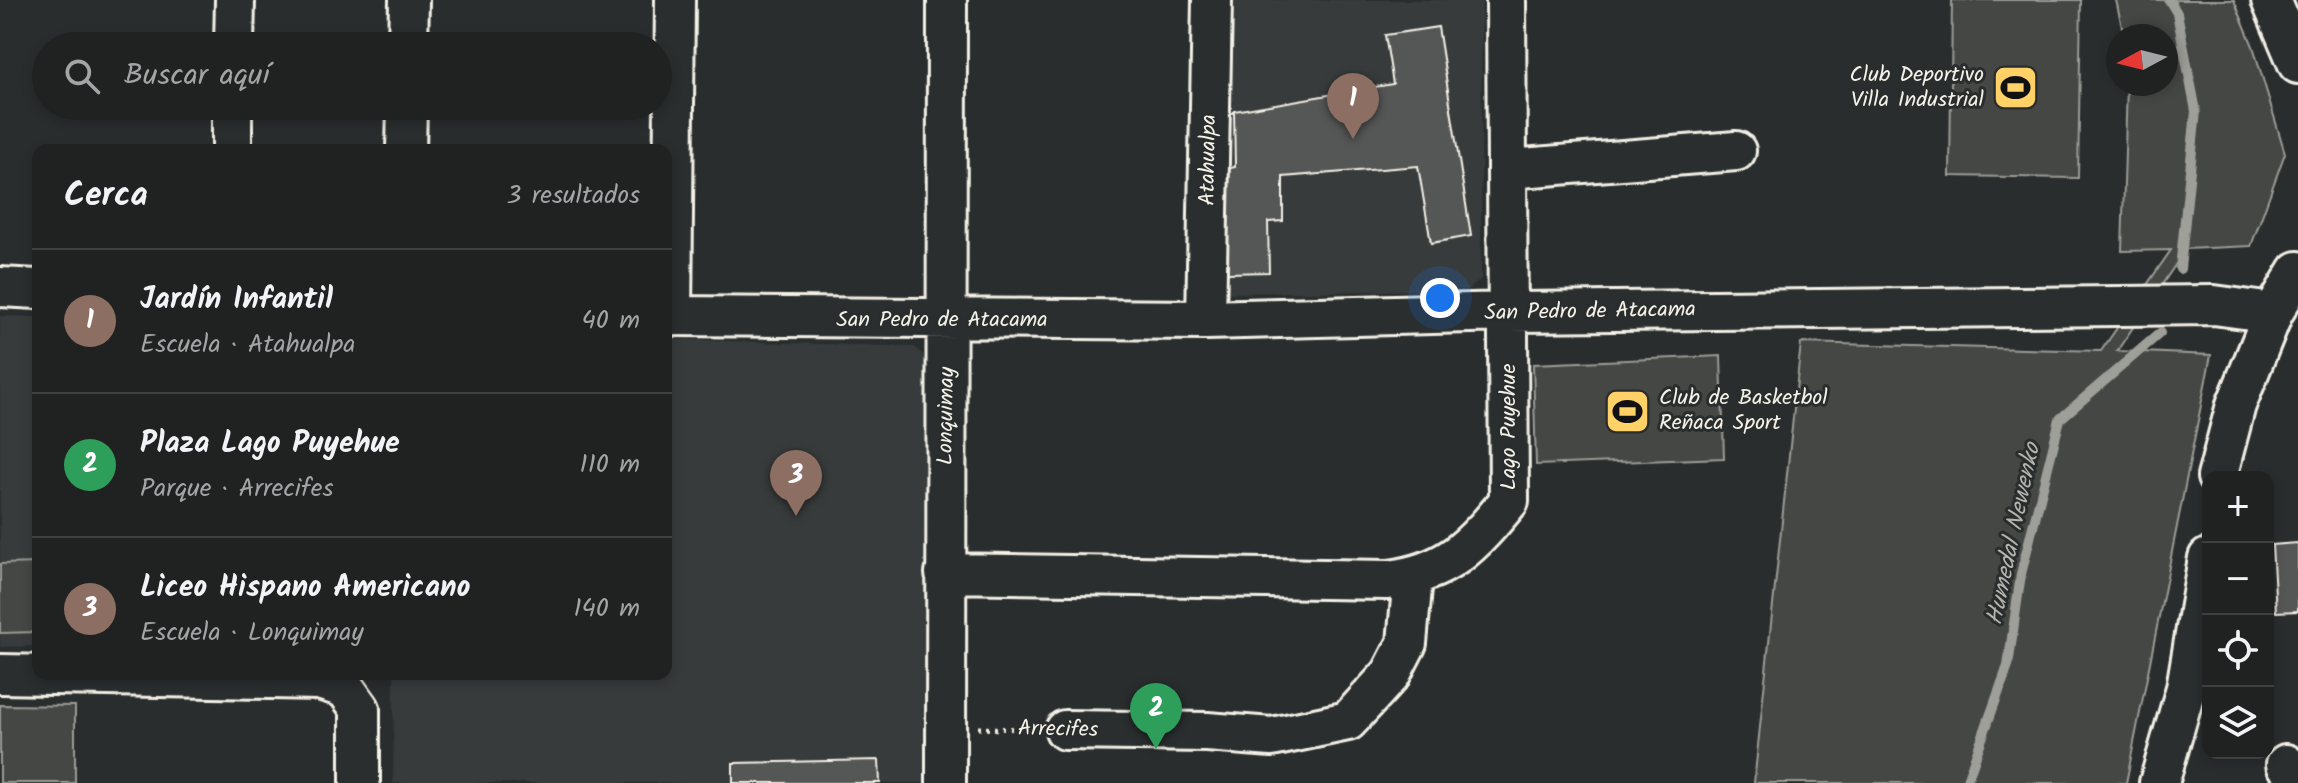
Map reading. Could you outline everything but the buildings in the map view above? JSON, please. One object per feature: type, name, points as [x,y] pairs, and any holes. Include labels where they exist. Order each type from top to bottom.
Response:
[{"type":"street","points":[[234,32],[235,0]]},
{"type":"street","points":[[408,32],[409,0]]},
{"type":"street","points":[[672,158],[675,0]]},
{"type":"street","name":"Lonquimay","points":[[946,783],[947,0]]},
{"type":"street","name":"Atahualpa","points":[[1206,320],[1212,0]]},
{"type":"street","name":"Lago Puyehue","points":[[945,573],[1388,580],[1413,577],[1448,563],[1474,543],[1509,501],[1506,0]]},
{"type":"street","points":[[2281,3],[2298,64]]},
{"type":"street","points":[[232,120],[232,144]]},
{"type":"street","points":[[406,144],[407,120]]},
{"type":"street","points":[[1508,169],[1736,151]]},
{"type":"street","points":[[2219,471],[2236,405],[2279,327],[2298,271]]},
{"type":"street","points":[[0,287],[32,289]]},
{"type":"street","name":"San Pedro de Atacama","points":[[672,317],[948,321],[1206,320],[1509,312],[2214,305],[2279,327]]},
{"type":"street","name":"Arrecifes","points":[[1065,730],[1207,732],[1272,737],[1348,721],[1391,674],[1407,643],[1413,577]]},
{"type":"street","points":[[2159,783],[2186,688],[2202,593]]},
{"type":"street","points":[[0,674],[32,675]]},
{"type":"street","points":[[319,680],[345,688],[360,709],[360,783]]},
{"type":"path","name":"Arrecifes","points":[[946,728],[1003,729]]},
{"type":"path","name":"Arrecifes","points":[[946,728],[1065,730]]},
{"type":"shaded area","points":[[1229,0],[1482,0],[1481,279],[1468,290],[1220,293]]},
{"type":"shaded area","name":"Club Deportivo Villa Industrial","points":[[1952,0],[2081,0],[2078,178],[1950,176]]},
{"type":"shaded area","name":"Humedal Newenko","points":[[2116,0],[2234,0],[2253,46],[2285,153],[2251,246],[2186,249],[2117,351],[2211,355],[2126,783],[1754,783],[1801,343],[2101,351],[2171,250],[2122,251],[2127,96],[2178,96],[2178,24],[2121,24]]},
{"type":"shaded area","points":[[0,316],[32,317],[32,646],[0,647]]},
{"type":"shaded area","points":[[672,339],[915,347],[926,358],[925,783],[393,783],[394,680],[672,680]]},
{"type":"shaded area","name":"Club de Basketbol Reñaca Sport","points":[[1721,356],[1724,458],[1536,465],[1533,364]]},
{"type":"shaded area","points":[[32,563],[32,632],[0,633],[0,564]]},
{"type":"shaded area","points":[[0,705],[75,706],[75,783],[0,783]]},
{"type":"waterway","points":[[2169,0],[2177,13],[2196,111],[2180,269]]},
{"type":"waterway","name":"Humedal Newenko","points":[[1966,783],[2008,666],[2021,574],[2060,419],[2160,333]]},
{"type":"place","name":"Club Deportivo Villa Industrial","points":[[2015,88]]},
{"type":"place","name":"Jardín Infantil","points":[[1353,139]]},
{"type":"place","name":"Club de Basketbol Reñaca Sport","points":[[1628,411]]},
{"type":"place","name":"Liceo Hispano Americano","points":[[796,516]]},
{"type":"place","name":"Plaza Lago Puyehue","points":[[1156,749]]}]
